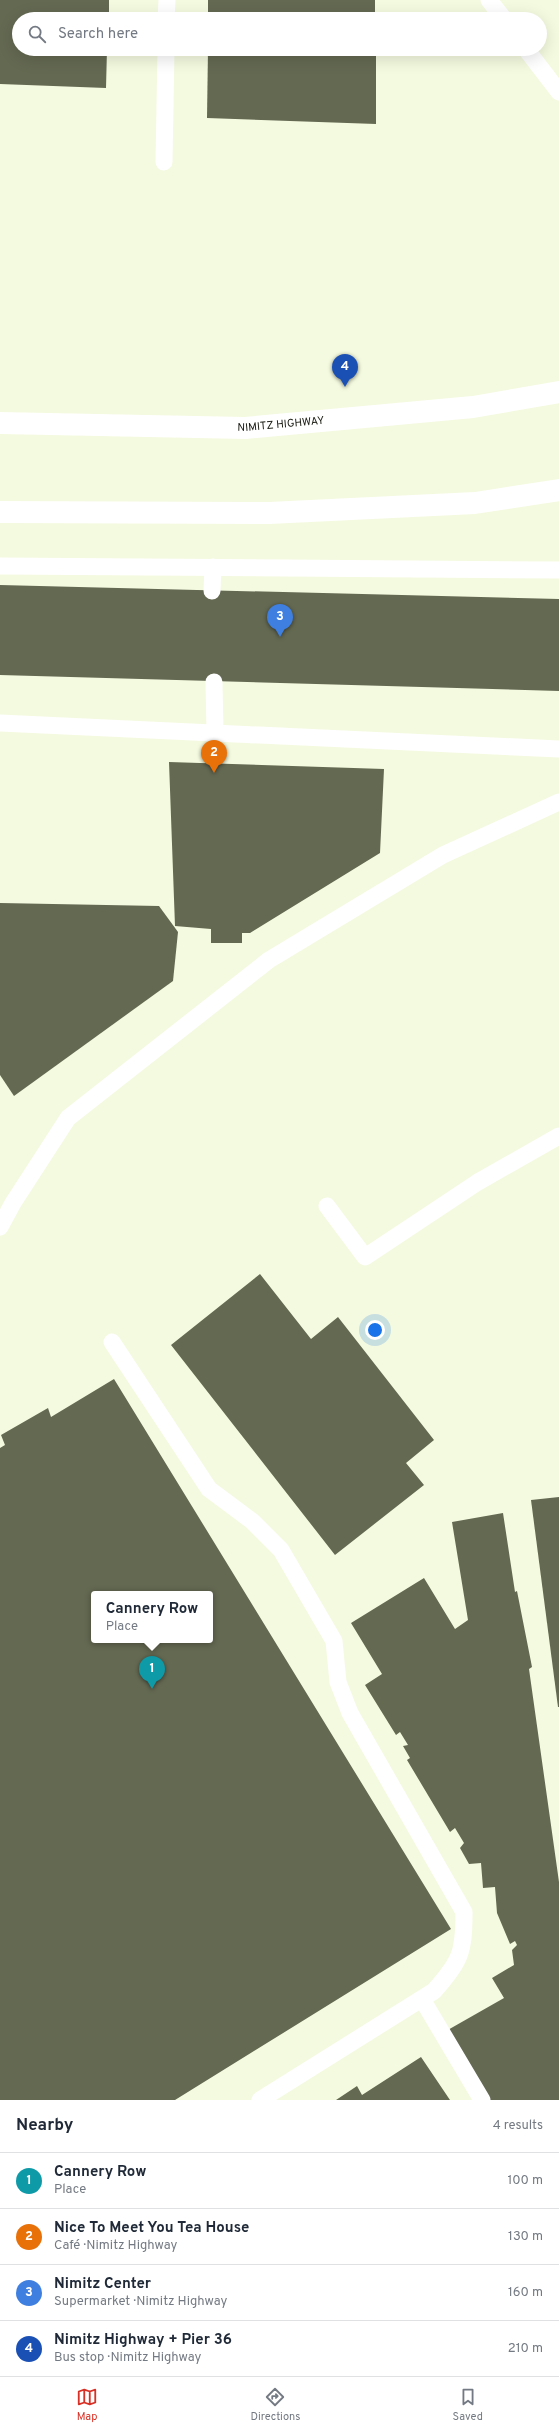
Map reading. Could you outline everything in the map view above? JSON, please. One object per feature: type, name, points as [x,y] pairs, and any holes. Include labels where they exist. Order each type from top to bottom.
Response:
[{"type":"main road","name":"NIMITZ HIGHWAY","points":[[0,423],[245,428],[473,407],[559,392]]},
{"type":"main road","points":[[0,512],[269,513],[475,503],[559,490]]},
{"type":"lane","points":[[166,12],[167,0]]},
{"type":"lane","points":[[489,0],[498,12]]},
{"type":"lane","points":[[164,162],[166,56]]},
{"type":"lane","points":[[531,56],[559,92]]},
{"type":"lane","points":[[473,407],[559,382]]},
{"type":"lane","points":[[0,566],[559,570]]},
{"type":"lane","points":[[212,591],[213,567]]},
{"type":"lane","points":[[214,682],[215,733]]},
{"type":"lane","points":[[0,723],[559,749]]},
{"type":"lane","points":[[0,1227],[13,1203],[68,1118],[269,960],[443,855],[559,802]]},
{"type":"lane","points":[[327,1206],[365,1257],[478,1182],[559,1136]]},
{"type":"lane","points":[[112,1342],[209,1489],[252,1521],[281,1550],[334,1641],[338,1682],[350,1713],[464,1912],[464,1941],[454,1968],[434,1991],[260,2100]]},
{"type":"lane","points":[[422,1999],[482,2100]]},
{"type":"building","points":[[0,0],[109,0],[109,12],[12,12],[12,56],[107,56],[106,88],[0,84]]},
{"type":"building","points":[[208,0],[375,0],[375,12],[208,12]]},
{"type":"building","points":[[208,56],[376,56],[376,124],[207,118]]},
{"type":"building","points":[[0,585],[559,599],[559,691],[0,675]]},
{"type":"building","points":[[169,762],[384,769],[380,853],[250,933],[242,933],[242,943],[211,943],[211,929],[175,926]]},
{"type":"building","points":[[0,903],[159,906],[178,932],[173,981],[14,1096],[0,1075]]},
{"type":"building","points":[[260,1274],[311,1339],[338,1317],[434,1440],[406,1463],[424,1485],[335,1555],[171,1345]]},
{"type":"building","points":[[114,1379],[451,1929],[175,2100],[0,2100],[0,1448],[5,1445],[1,1435],[48,1408],[51,1417]]},
{"type":"building","points":[[559,1497],[559,1707],[558,1707],[531,1500]]},
{"type":"building","points":[[503,1513],[515,1592],[517,1591],[532,1667],[529,1669],[559,1882],[559,2100],[490,2100],[446,2031],[504,1998],[492,1978],[514,1965],[512,1950],[517,1945],[515,1941],[510,1944],[497,1913],[495,1887],[483,1888],[481,1863],[469,1864],[460,1848],[464,1843],[455,1828],[450,1832],[407,1760],[410,1758],[403,1746],[408,1745],[400,1732],[396,1735],[365,1685],[382,1674],[351,1623],[424,1578],[455,1629],[468,1620],[452,1522]]},
{"type":"building","points":[[421,2057],[450,2100],[336,2100],[357,2086],[362,2095]]},
{"type":"place","name":"Nimitz Highway + Pier 36","points":[[345,387]]},
{"type":"place","name":"Nimitz Center","points":[[280,637]]},
{"type":"place","name":"Nice To Meet You Tea House","points":[[214,773]]},
{"type":"place","name":"Cannery Row","points":[[152,1689]]}]
